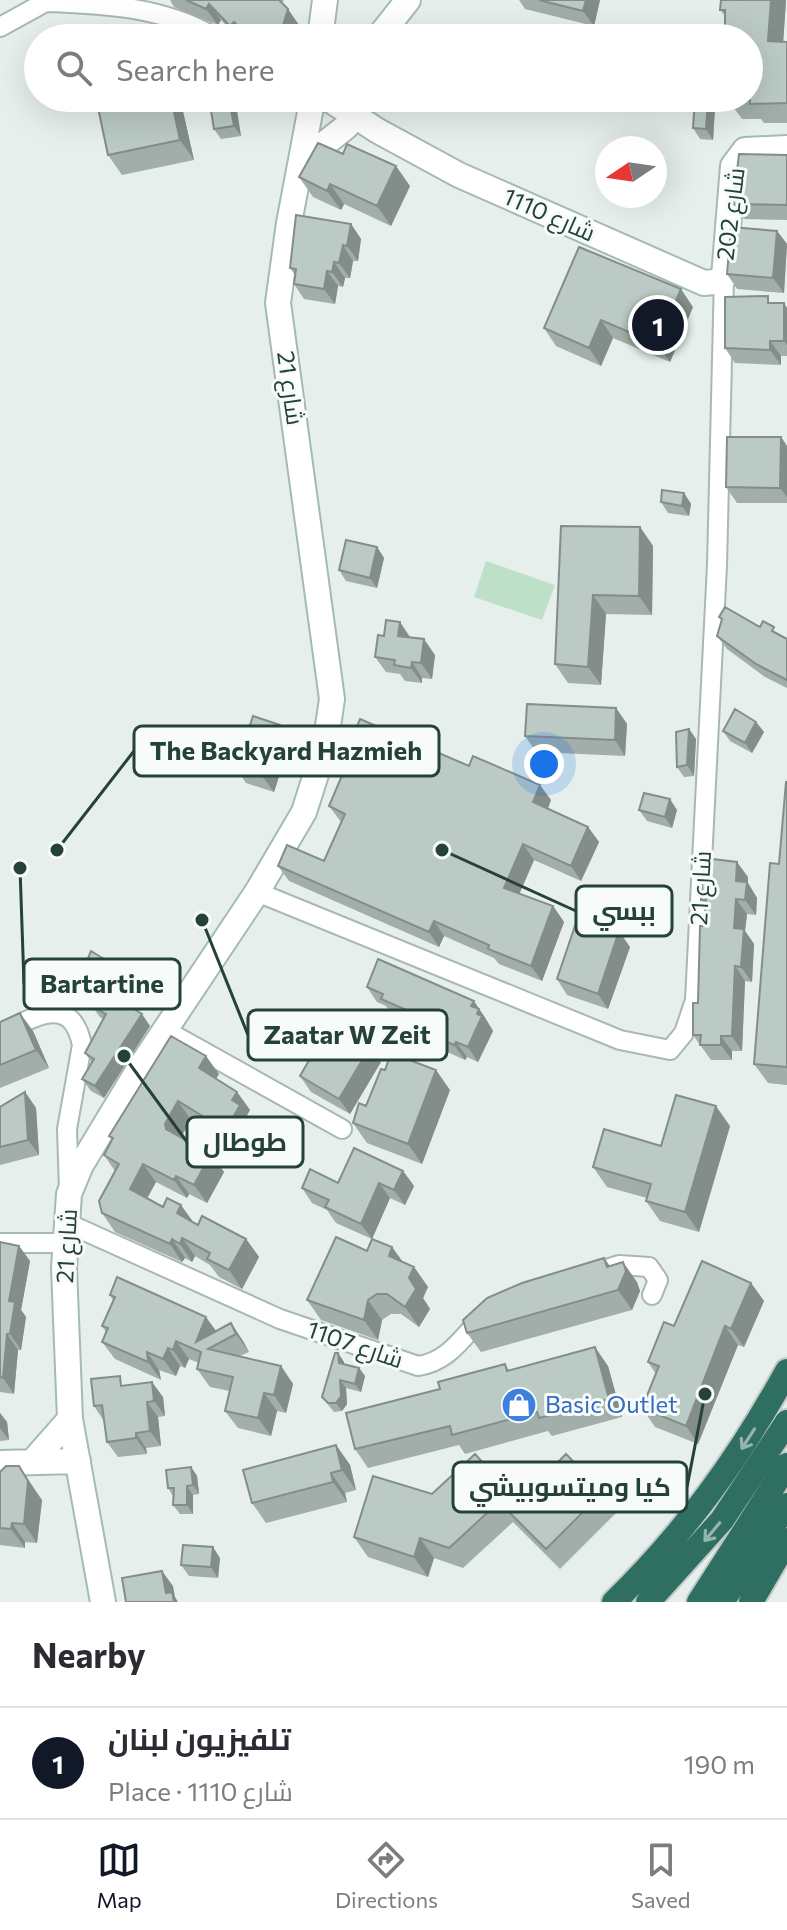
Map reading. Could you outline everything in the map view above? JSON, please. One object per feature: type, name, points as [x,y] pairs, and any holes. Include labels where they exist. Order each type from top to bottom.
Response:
[{"type":"highway","points":[[614,1602],[668,1547],[711,1494],[755,1430],[787,1371]]},
{"type":"highway","points":[[648,1602],[722,1520],[787,1422]]},
{"type":"highway","points":[[699,1602],[787,1465]]},
{"type":"highway","points":[[722,1602],[787,1505]]},
{"type":"highway","points":[[757,1596],[787,1540]]},
{"type":"main road","points":[[389,24],[408,0]]},
{"type":"main road","name":"شارع 21","points":[[103,1602],[70,1419],[66,1233],[69,1194],[81,1165],[165,1030],[257,892],[304,812],[316,782],[332,699],[278,303],[289,223],[314,112]]},
{"type":"main road","points":[[324,112],[333,122],[378,131]]},
{"type":"main road","points":[[337,112],[378,131]]},
{"type":"main road","points":[[303,161],[347,126]]},
{"type":"main road","name":"شارع 1110","points":[[378,131],[459,175],[697,282],[710,284],[724,277]]},
{"type":"main road","name":"شارع 202","points":[[724,277],[733,166],[745,150],[787,148]]},
{"type":"main road","points":[[34,1460],[70,1419]]},
{"type":"main road","points":[[0,1463],[78,1461]]},
{"type":"street","points":[[0,27],[48,1],[93,3],[151,12],[192,24]]},
{"type":"street","name":"شارع 21","points":[[257,892],[620,1040],[670,1050],[677,1043],[689,1021],[696,985],[717,580],[724,277]]},
{"type":"street","points":[[0,1034],[53,1011],[63,1014],[80,1035],[82,1045],[67,1129],[69,1194]]},
{"type":"street","points":[[165,1030],[342,1129]]},
{"type":"street","points":[[0,1243],[66,1233]]},
{"type":"street","name":"شارع 1107","points":[[66,1233],[267,1314],[418,1366],[434,1364],[447,1356],[495,1307]]},
{"type":"street","points":[[589,1275],[619,1265],[649,1267],[658,1280],[652,1295]]},
{"type":"green space","points":[[486,561],[555,585],[542,620],[474,597]]},
{"type":"building","points":[[186,0],[279,0],[288,9],[283,24],[228,24],[209,4],[206,9]]},
{"type":"building","points":[[539,0],[586,0],[583,11]]},
{"type":"building","points":[[721,0],[771,0],[768,41],[787,42],[787,103],[763,104],[763,24],[725,24],[725,10],[720,10]]},
{"type":"building","points":[[99,112],[174,112],[180,140],[108,155]]},
{"type":"building","points":[[211,112],[232,112],[234,126],[214,129]]},
{"type":"building","points":[[694,112],[707,112],[706,129],[693,128]]},
{"type":"building","points":[[318,143],[343,154],[347,144],[396,166],[377,206],[330,184],[327,191],[299,177]]},
{"type":"building","points":[[739,154],[787,155],[787,205],[733,204]]},
{"type":"building","points":[[296,215],[351,224],[347,246],[343,245],[339,263],[334,262],[332,272],[327,271],[324,289],[294,284],[296,269],[290,268]]},
{"type":"building","points":[[731,227],[777,231],[773,278],[727,274]]},
{"type":"building","points":[[579,247],[681,289],[657,344],[601,320],[589,348],[544,328]]},
{"type":"building","points":[[768,296],[768,303],[784,303],[784,341],[770,341],[770,350],[725,348],[725,297]]},
{"type":"building","points":[[727,437],[781,437],[780,488],[726,487]]},
{"type":"building","points":[[662,490],[684,493],[682,506],[661,502]]},
{"type":"building","points":[[561,526],[640,527],[639,596],[593,595],[588,667],[555,664]]},
{"type":"building","points":[[346,540],[377,547],[370,578],[339,570]]},
{"type":"building","points":[[725,607],[760,627],[763,621],[774,627],[772,631],[787,639],[787,680],[756,664],[717,636],[722,619],[719,617]]},
{"type":"building","points":[[386,620],[400,622],[398,636],[424,639],[421,663],[412,662],[411,668],[394,665],[395,660],[375,657],[378,635],[384,636]]},
{"type":"building","points":[[527,704],[616,708],[615,740],[525,736]]},
{"type":"building","points":[[735,709],[756,722],[745,743],[723,731]]},
{"type":"building","points":[[253,716],[280,725],[263,777],[236,768]]},
{"type":"building","points":[[360,719],[469,766],[473,756],[540,785],[533,802],[588,827],[571,866],[523,844],[504,888],[553,906],[531,966],[488,949],[489,945],[434,921],[429,932],[278,866],[287,845],[324,861],[345,814],[329,806],[346,766],[341,764]]},
{"type":"building","points":[[689,729],[687,765],[677,767],[676,732]]},
{"type":"building","points":[[786,782],[787,1067],[754,1064],[770,863],[779,864]]},
{"type":"building","points":[[644,793],[670,799],[665,817],[639,810]]},
{"type":"building","points":[[704,858],[737,862],[736,881],[747,882],[745,900],[736,899],[734,928],[744,929],[741,967],[735,966],[732,1036],[721,1036],[721,1045],[700,1045],[701,1035],[693,1035],[693,1003],[698,1003],[700,926],[704,926],[706,900],[701,900]]},
{"type":"building","points":[[578,917],[619,931],[598,994],[557,979]]},
{"type":"building","points":[[91,951],[122,970],[112,987],[114,996],[142,1014],[95,1086],[82,1079],[94,1059],[85,1053],[106,1014],[91,1005],[98,981],[85,973],[84,968]]},
{"type":"building","points":[[378,959],[474,1001],[471,1006],[479,1009],[477,1014],[482,1016],[468,1047],[456,1042],[454,1045],[434,1036],[439,1024],[381,999],[383,994],[367,987]]},
{"type":"building","points":[[20,1013],[36,1050],[0,1065],[0,1022]]},
{"type":"building","points":[[341,1029],[370,1047],[339,1099],[300,1076],[326,1031],[336,1037]]},
{"type":"building","points":[[171,1036],[206,1056],[199,1068],[237,1092],[232,1100],[240,1105],[229,1125],[220,1119],[217,1125],[178,1101],[165,1124],[166,1129],[211,1154],[194,1185],[176,1176],[174,1180],[143,1164],[130,1189],[163,1207],[167,1198],[181,1205],[177,1213],[198,1225],[202,1216],[246,1239],[229,1270],[207,1259],[210,1253],[182,1238],[180,1244],[172,1239],[170,1244],[102,1213],[99,1201],[119,1164],[104,1155],[113,1138],[109,1136]]},
{"type":"building","points":[[391,1053],[436,1070],[408,1144],[353,1123],[359,1103],[366,1106]]},
{"type":"building","points":[[25,1092],[28,1140],[0,1147],[0,1107]]},
{"type":"building","points":[[676,1095],[716,1106],[685,1212],[646,1201],[651,1184],[593,1167],[604,1129],[661,1146]]},
{"type":"building","points":[[354,1148],[403,1171],[394,1190],[379,1183],[361,1224],[325,1207],[329,1200],[302,1188],[310,1169],[338,1183]]},
{"type":"building","points":[[336,1237],[367,1251],[372,1239],[392,1247],[389,1256],[414,1267],[409,1278],[416,1289],[405,1307],[387,1294],[377,1294],[368,1300],[364,1320],[307,1300]]},
{"type":"building","points":[[0,1242],[19,1246],[9,1301],[15,1302],[10,1334],[7,1334],[3,1378],[0,1377]]},
{"type":"building","points":[[604,1258],[607,1267],[623,1262],[626,1271],[618,1290],[467,1333],[463,1320],[487,1298],[522,1283]]},
{"type":"building","points":[[702,1261],[751,1283],[731,1329],[725,1326],[686,1426],[642,1408],[659,1366],[648,1362],[664,1322],[674,1326]]},
{"type":"building","points":[[117,1277],[206,1317],[196,1342],[231,1323],[236,1334],[208,1349],[281,1366],[274,1395],[264,1393],[258,1418],[225,1411],[233,1377],[197,1369],[201,1352],[176,1341],[173,1350],[168,1348],[163,1359],[147,1352],[148,1362],[102,1342],[108,1328],[102,1326],[115,1297],[110,1295]]},
{"type":"building","points":[[595,1347],[609,1399],[539,1418],[537,1412],[452,1435],[450,1426],[355,1449],[346,1413],[440,1389],[438,1382],[505,1364],[507,1371]]},
{"type":"building","points":[[335,1353],[338,1353],[339,1363],[359,1368],[355,1384],[340,1380],[341,1396],[336,1403],[328,1403],[322,1397]]},
{"type":"building","points":[[120,1376],[121,1386],[152,1382],[154,1401],[147,1402],[150,1431],[136,1433],[136,1438],[107,1442],[102,1405],[94,1406],[91,1379]]},
{"type":"building","points":[[336,1445],[342,1470],[331,1473],[333,1482],[252,1503],[243,1470]]},
{"type":"building","points":[[475,1454],[518,1502],[566,1454],[603,1492],[546,1549],[499,1502],[449,1548],[420,1538],[414,1557],[354,1537],[373,1476],[432,1494]]},
{"type":"building","points":[[6,1466],[19,1466],[28,1481],[24,1524],[12,1523],[11,1529],[0,1528],[0,1472]]},
{"type":"building","points":[[191,1467],[193,1485],[187,1486],[187,1505],[173,1505],[174,1488],[168,1488],[166,1470]]},
{"type":"building","points":[[183,1545],[213,1547],[211,1567],[181,1565]]},
{"type":"building","points":[[162,1571],[166,1593],[172,1592],[174,1602],[126,1602],[122,1578]]},
{"type":"place","name":"تلفيزيون لبنان","points":[[658,325]]},
{"type":"place","name":"The Backyard Hazmieh","points":[[57,850]]},
{"type":"place","name":"ببسي","points":[[442,850]]},
{"type":"place","name":"Bartartine","points":[[20,868]]},
{"type":"place","name":"Zaatar W Zeit","points":[[202,920]]},
{"type":"place","name":"طوطال","points":[[124,1056]]},
{"type":"place","name":"كيا وميتسوبيشي","points":[[705,1394]]},
{"type":"place","name":"Basic Outlet","points":[[519,1405]]}]
